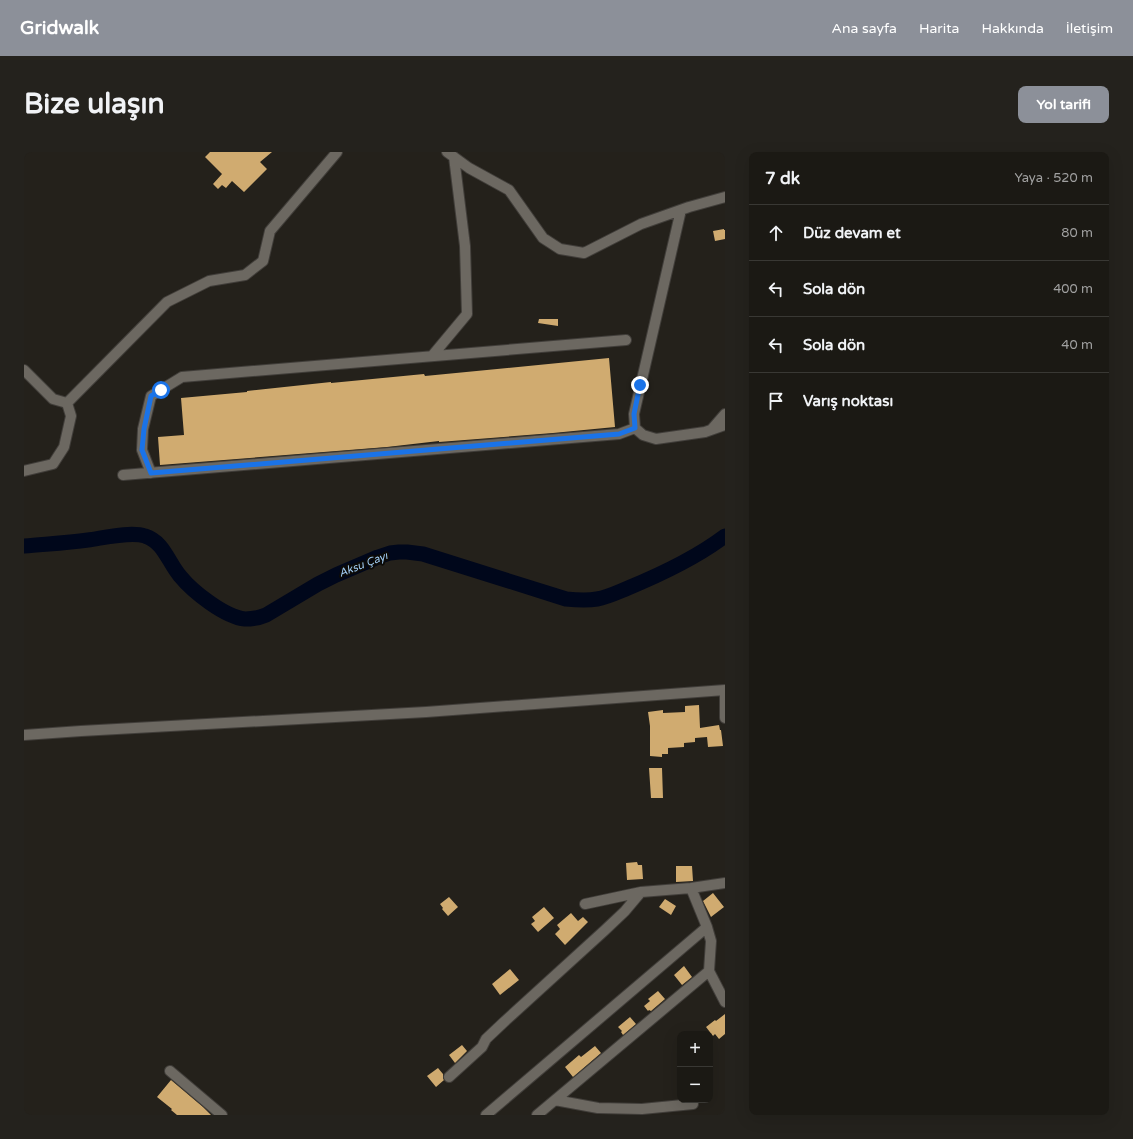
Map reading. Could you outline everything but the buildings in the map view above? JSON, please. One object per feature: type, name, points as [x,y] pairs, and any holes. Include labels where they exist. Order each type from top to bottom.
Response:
[{"type":"street","points":[[67,403],[168,302],[209,281],[245,275],[262,261],[270,232],[337,152]]},
{"type":"street","points":[[451,155],[469,168],[509,190],[543,238],[560,249],[584,253],[641,224],[725,197]]},
{"type":"street","points":[[432,356],[467,314],[465,246],[451,155]]},
{"type":"street","points":[[681,210],[634,414],[635,428],[643,435],[656,439],[705,432],[725,425]]},
{"type":"street","points":[[151,473],[142,450],[144,429],[151,396],[182,378],[626,340]]},
{"type":"street","points":[[24,370],[53,399],[67,403]]},
{"type":"street","points":[[24,471],[53,464],[64,446],[71,416],[67,403]]},
{"type":"street","points":[[712,429],[725,414]]},
{"type":"street","points":[[123,475],[619,434],[635,428]]},
{"type":"street","points":[[24,735],[80,730],[426,712],[725,690],[725,718]]},
{"type":"street","points":[[585,904],[641,892],[691,888],[725,882]]},
{"type":"street","points":[[691,888],[707,927],[711,941],[709,971],[725,1002]]},
{"type":"street","points":[[448,1077],[482,1047],[486,1039],[504,1022],[605,930],[641,892]]},
{"type":"street","points":[[486,1115],[707,927]]},
{"type":"street","points":[[538,1115],[709,971]]},
{"type":"street","points":[[170,1071],[222,1115]]},
{"type":"street","points":[[556,1100],[598,1108],[642,1109],[693,1104]]},
{"type":"street","points":[[602,1115],[610,1108]]},
{"type":"waterway","name":"Aksu Çayı","points":[[24,546],[80,541],[117,535],[132,534],[145,536],[157,543],[180,576],[201,596],[228,614],[245,619],[266,615],[318,584],[390,553],[407,552],[423,554],[566,599],[589,600],[601,598],[641,583],[691,558],[725,536]]},
{"type":"route","points":[[161,390],[151,396],[144,429],[142,450],[151,473],[619,434],[635,428],[634,414],[640,385]]}]
